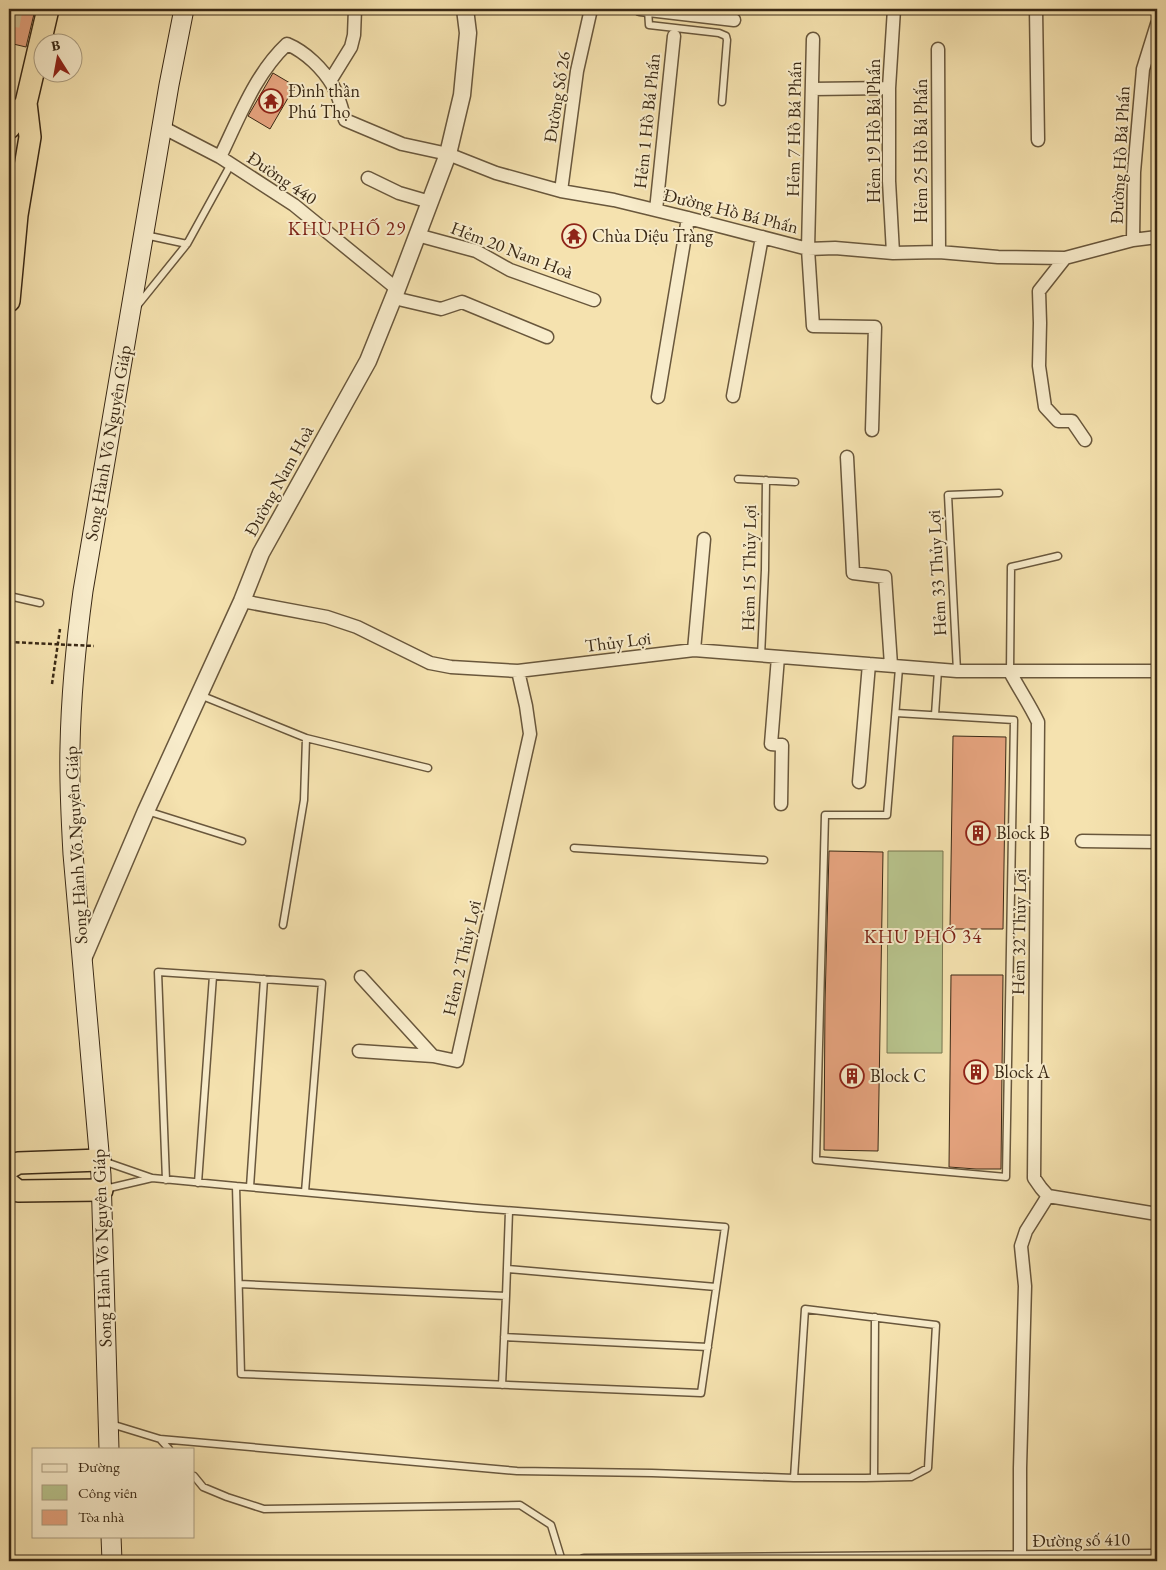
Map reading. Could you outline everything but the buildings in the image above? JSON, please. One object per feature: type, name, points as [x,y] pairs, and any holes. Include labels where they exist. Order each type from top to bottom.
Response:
[{"type":"highway","points":[[9,301],[17,215],[30,137],[26,103],[48,9]]},
{"type":"highway","points":[[9,128],[26,103]]},
{"type":"highway","points":[[9,1168],[18,1164],[100,1160]]},
{"type":"highway","points":[[9,1184],[18,1191],[102,1190]]},
{"type":"main road","name":"Song Hành Võ Nguyên Giáp","points":[[109,1448],[102,1190],[70,802],[72,697],[83,591],[184,9]]},
{"type":"main road","points":[[111,1538],[112,1561]]},
{"type":"street","points":[[330,82],[351,47],[354,35],[355,9]]},
{"type":"street","name":"Đường Nam Hoà","points":[[82,961],[146,810],[242,601],[261,553],[368,361],[395,294],[448,154],[462,95],[468,33],[465,9]]},
{"type":"street","name":"Đường Số 26","points":[[561,191],[577,71],[591,9]]},
{"type":"street","points":[[644,9],[734,20]]},
{"type":"street","name":"Hẻm 19 Hồ Bá Phấn","points":[[893,253],[889,181],[889,88],[894,9]]},
{"type":"street","points":[[1036,9],[1038,140]]},
{"type":"street","name":"Đường Hồ Bá Phấn","points":[[220,157],[257,81],[287,44],[297,48],[316,64],[334,87],[345,120],[402,144],[448,154],[496,173],[561,191],[614,200],[808,249],[835,248],[893,253],[938,252],[998,257],[1065,258],[1133,240],[1134,172],[1143,69],[1157,24]]},
{"type":"street","name":"Hẻm 1 Hồ Bá Phấn","points":[[656,210],[674,36]]},
{"type":"street","name":"Hẻm 7 Hồ Bá Phấn","points":[[813,39],[808,249],[813,326],[875,327],[872,430]]},
{"type":"street","name":"Hẻm 25 Hồ Bá Phấn","points":[[938,49],[938,252]]},
{"type":"street","points":[[812,88],[889,88]]},
{"type":"street","name":"Đường 440","points":[[162,127],[220,157],[294,205],[395,294]]},
{"type":"street","points":[[368,178],[399,193],[430,202]]},
{"type":"street","points":[[658,398],[688,218]]},
{"type":"street","name":"Hẻm 20 Nam Hoà","points":[[417,235],[476,251],[510,270],[594,300]]},
{"type":"street","points":[[733,396],[762,237]]},
{"type":"street","points":[[1133,240],[1157,237]]},
{"type":"street","points":[[1065,258],[1039,291],[1039,366],[1046,407],[1058,421],[1072,421],[1085,440]]},
{"type":"street","points":[[395,294],[441,309],[462,302],[547,337]]},
{"type":"street","points":[[847,458],[852,573],[885,576],[895,666]]},
{"type":"street","points":[[694,650],[704,539]]},
{"type":"street","name":"Thủy Lợi","points":[[242,601],[334,620],[357,627],[430,663],[451,667],[518,671],[694,650],[957,671],[1157,671]]},
{"type":"street","points":[[778,657],[771,744],[782,745],[781,804]]},
{"type":"street","points":[[859,782],[869,664]]},
{"type":"street","name":"Hẻm 2 Thủy Lợi","points":[[433,1056],[457,1061],[530,734],[518,671]]},
{"type":"street","name":"Hẻm 32 Thủy Lợi","points":[[1010,672],[1022,695],[1033,710],[1038,722],[1034,1178],[1048,1196]]},
{"type":"street","points":[[1082,841],[1157,842]]},
{"type":"street","points":[[361,977],[433,1056]]},
{"type":"street","points":[[359,1051],[433,1056]]},
{"type":"street","points":[[1020,1559],[1020,1468],[1025,1286],[1021,1246],[1026,1231],[1048,1196],[1157,1214]]},
{"type":"street","name":"Đường số 410","points":[[584,1561],[1020,1559],[1157,1556]]},
{"type":"lane","points":[[644,9],[648,25],[718,33],[726,36],[722,102]]},
{"type":"lane","points":[[130,314],[187,244],[231,164]]},
{"type":"lane","points":[[144,234],[187,244]]},
{"type":"lane","name":"Hẻm 15 Thủy Lợi","points":[[738,479],[795,482]]},
{"type":"lane","name":"Hẻm 15 Thủy Lợi","points":[[762,656],[766,480]]},
{"type":"lane","name":"Hẻm 33 Thủy Lợi","points":[[957,671],[948,495],[999,493]]},
{"type":"lane","points":[[1010,672],[1011,567],[1058,556]]},
{"type":"lane","points":[[9,596],[40,603]]},
{"type":"lane","points":[[895,666],[896,713],[887,815],[825,815],[816,1160],[1006,1177],[1014,720],[896,713]]},
{"type":"lane","points":[[935,716],[938,670]]},
{"type":"lane","points":[[199,694],[306,738],[428,768]]},
{"type":"lane","points":[[282,925],[304,800],[306,738]]},
{"type":"lane","points":[[146,810],[242,841]]},
{"type":"lane","points":[[574,848],[764,860]]},
{"type":"lane","points":[[166,1180],[158,972],[322,984],[305,1192]]},
{"type":"lane","points":[[198,1183],[214,976]]},
{"type":"lane","points":[[250,1187],[264,979]]},
{"type":"lane","points":[[100,1160],[152,1178],[166,1180],[250,1187],[509,1211],[725,1227],[701,1393],[241,1374],[236,1186]]},
{"type":"lane","points":[[102,1190],[152,1178]]},
{"type":"lane","points":[[502,1385],[509,1211]]},
{"type":"lane","points":[[507,1269],[716,1287]]},
{"type":"lane","points":[[239,1284],[506,1296]]},
{"type":"lane","points":[[108,1423],[160,1439],[517,1471],[794,1478],[911,1477],[928,1468],[936,1324],[805,1309],[794,1478]]},
{"type":"lane","points":[[874,1478],[875,1317]]},
{"type":"lane","points":[[504,1337],[708,1347]]},
{"type":"lane","points":[[160,1439],[168,1448]]},
{"type":"lane","points":[[195,1477],[203,1486],[227,1497],[264,1509],[520,1506],[551,1525],[562,1561]]},
{"type":"path","points":[[9,642],[94,646]]},
{"type":"path","points":[[52,684],[58,644]]},
{"type":"green space","points":[[888,851],[943,851],[942,1053],[887,1053]]},
{"type":"tunnel","points":[[9,26],[12,9]]},
{"type":"place","name":"Đình thần Phú Thọ","points":[[271,101]]},
{"type":"place","name":"Chùa Diệu Tràng","points":[[574,236]]},
{"type":"place","name":"Block B","points":[[978,833]]},
{"type":"place","name":"Block A","points":[[976,1072]]},
{"type":"place","name":"Block C","points":[[852,1076]]},
{"type":"district","name":"KHU PHỐ 29","points":[[347,228]]},
{"type":"district","name":"KHU PHỐ 34","points":[[923,936]]}]
